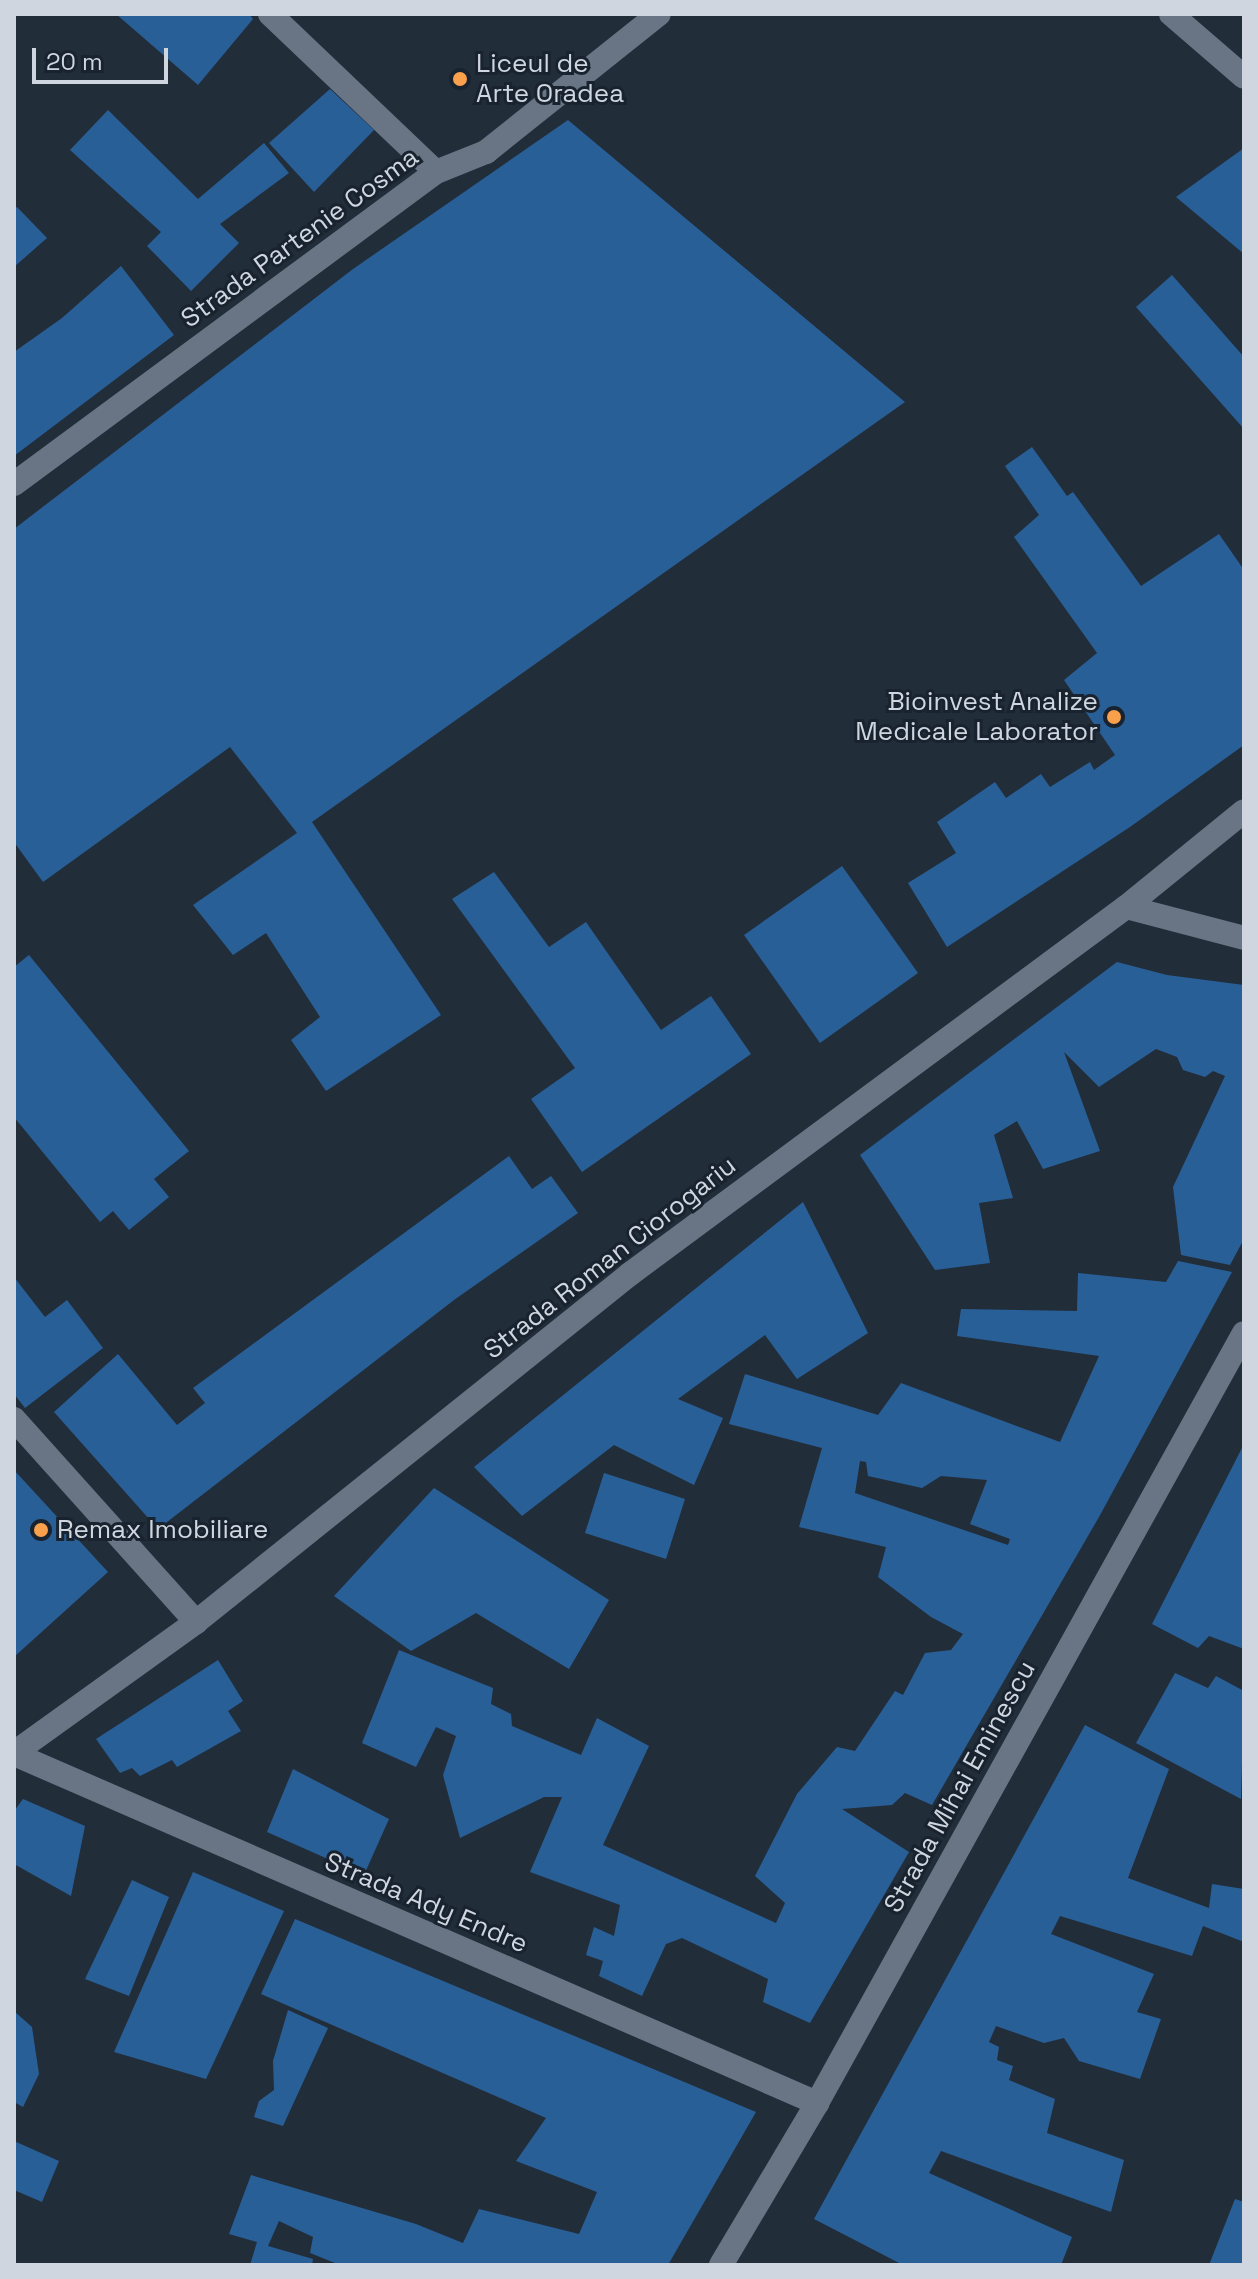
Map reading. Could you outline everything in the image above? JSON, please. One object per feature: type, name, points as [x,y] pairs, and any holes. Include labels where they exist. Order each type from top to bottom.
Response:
[{"type":"street","points":[[270,14],[436,172]]},
{"type":"street","name":"Strada Partenie Cosma","points":[[14,484],[436,172],[486,152],[659,14]]},
{"type":"street","points":[[1171,14],[1244,77]]},
{"type":"street","name":"Strada Roman Ciorogariu","points":[[14,1753],[196,1622],[630,1274],[1126,907],[1244,811]]},
{"type":"street","points":[[1126,907],[1244,938]]},
{"type":"street","name":"Strada Mihai Eminescu","points":[[721,2265],[817,2103],[1244,1333]]},
{"type":"street","points":[[14,1419],[196,1622]]},
{"type":"street","name":"Strada Ady Endre","points":[[14,1753],[817,2103]]},
{"type":"building","points":[[116,14],[249,14],[253,19],[198,85]]},
{"type":"building","points":[[330,89],[374,130],[314,192],[269,143]]},
{"type":"building","points":[[108,110],[198,199],[264,143],[289,173],[220,224],[239,243],[191,291],[147,246],[161,232],[70,150]]},
{"type":"building","points":[[568,120],[905,402],[312,822],[441,1015],[326,1091],[291,1040],[320,1017],[266,933],[233,955],[193,905],[297,833],[230,747],[43,882],[14,842],[14,529],[353,269]]},
{"type":"building","points":[[1244,148],[1244,254],[1176,197]]},
{"type":"building","points":[[17,207],[47,238],[14,267],[14,209]]},
{"type":"building","points":[[121,266],[174,335],[14,456],[14,352],[62,318]]},
{"type":"building","points":[[1172,275],[1244,357],[1244,429],[1136,307]]},
{"type":"building","points":[[1032,447],[1067,496],[1073,492],[1141,586],[1219,534],[1244,570],[1244,745],[1130,827],[947,947],[908,883],[956,853],[937,822],[995,782],[1006,798],[1041,774],[1050,787],[1090,762],[1094,770],[1115,755],[1064,680],[1097,653],[1014,537],[1039,515],[1005,466]]},
{"type":"building","points":[[842,866],[918,973],[820,1043],[744,935]]},
{"type":"building","points":[[494,872],[549,947],[586,922],[661,1030],[711,996],[751,1054],[582,1172],[531,1099],[575,1068],[452,899]]},
{"type":"building","points":[[29,955],[189,1151],[154,1179],[169,1197],[129,1230],[113,1211],[100,1222],[14,1117],[14,967]]},
{"type":"building","points":[[1117,962],[1167,975],[1244,985],[1244,1239],[1230,1265],[1181,1255],[1173,1187],[1225,1076],[1213,1071],[1205,1077],[1183,1070],[1177,1057],[1156,1049],[1099,1087],[1064,1052],[1100,1151],[1043,1169],[1017,1121],[994,1135],[1013,1198],[979,1203],[990,1263],[935,1270],[860,1155]]},
{"type":"building","points":[[509,1156],[532,1189],[551,1176],[578,1213],[454,1300],[158,1529],[54,1412],[118,1354],[177,1425],[205,1403],[193,1388]]},
{"type":"building","points":[[803,1202],[868,1333],[797,1379],[765,1335],[678,1399],[723,1418],[694,1485],[614,1445],[522,1516],[474,1467]]},
{"type":"building","points":[[1178,1261],[1232,1272],[1099,1517],[932,1805],[905,1793],[892,1805],[842,1809],[909,1852],[810,2023],[763,2002],[768,1979],[682,1938],[666,1944],[642,1996],[599,1976],[603,1961],[586,1955],[594,1927],[614,1936],[620,1905],[530,1872],[562,1797],[544,1797],[460,1838],[443,1775],[456,1736],[436,1727],[416,1767],[362,1743],[399,1650],[493,1688],[491,1704],[511,1714],[512,1726],[581,1755],[597,1718],[649,1746],[603,1845],[776,1923],[785,1903],[755,1876],[797,1794],[837,1747],[855,1751],[895,1691],[903,1695],[925,1653],[951,1650],[963,1634],[931,1617],[878,1577],[886,1547],[799,1527],[822,1448],[729,1424],[745,1374],[878,1415],[901,1383],[1060,1442],[1099,1356],[957,1336],[961,1309],[1077,1311],[1078,1273],[1166,1282]],"holes":[[[860,1461],[866,1462],[868,1476],[922,1488],[941,1476],[987,1480],[970,1524],[1010,1539],[1008,1545],[855,1493]]]},
{"type":"building","points":[[14,1277],[45,1317],[67,1300],[103,1348],[25,1408],[14,1394]]},
{"type":"building","points":[[1244,1444],[1244,1649],[1209,1636],[1198,1648],[1152,1624]]},
{"type":"building","name":"Remax Imobiliare","points":[[14,1470],[108,1572],[14,1657]]},
{"type":"building","points":[[604,1473],[685,1499],[666,1559],[585,1533]]},
{"type":"building","points":[[434,1488],[609,1600],[569,1669],[476,1613],[411,1651],[334,1596]]},
{"type":"building","points":[[218,1660],[243,1701],[228,1711],[241,1731],[177,1767],[172,1760],[140,1776],[132,1768],[120,1773],[96,1739]]},
{"type":"building","points":[[1175,1673],[1208,1688],[1216,1676],[1244,1691],[1241,1799],[1136,1743]]},
{"type":"building","points":[[1085,1725],[1169,1769],[1128,1878],[1209,1908],[1212,1884],[1244,1889],[1244,1942],[1203,1926],[1192,1956],[1060,1916],[1051,1934],[1154,1974],[1137,2012],[1161,2019],[1140,2079],[1079,2061],[1064,2038],[1044,2043],[996,2026],[989,2042],[999,2047],[997,2060],[1013,2066],[1009,2080],[1055,2099],[1047,2133],[1124,2160],[1111,2212],[941,2151],[929,2173],[1072,2237],[1061,2265],[903,2265],[814,2219]]},
{"type":"building","points":[[293,1769],[389,1819],[364,1875],[267,1832]]},
{"type":"building","points":[[23,1799],[85,1826],[71,1896],[14,1864],[14,1811]]},
{"type":"building","points":[[193,1872],[284,1911],[206,2079],[114,2052]]},
{"type":"building","points":[[132,1880],[169,1897],[129,1996],[85,1979]]},
{"type":"building","points":[[295,1919],[756,2112],[668,2265],[340,2265],[310,2253],[313,2237],[279,2221],[268,2246],[313,2259],[312,2265],[250,2265],[257,2242],[229,2234],[251,2175],[416,2224],[463,2243],[479,2209],[579,2234],[597,2192],[516,2161],[546,2118],[261,1994]]},
{"type":"building","points":[[288,2010],[328,2028],[283,2126],[254,2117],[259,2101],[274,2090],[273,2061]]},
{"type":"building","points":[[14,2011],[32,2027],[39,2074],[23,2107],[14,2102]]},
{"type":"building","points":[[14,2141],[59,2161],[42,2202],[14,2190]]},
{"type":"building","points":[[1235,2199],[1244,2202],[1244,2265],[1209,2265]]},
{"type":"place","name":"Liceul de Arte Oradea","points":[[460,79]]},
{"type":"place","name":"Bioinvest Analize Medicale Laborator","points":[[1114,717]]},
{"type":"place","name":"Remax Imobiliare","points":[[41,1530]]}]
